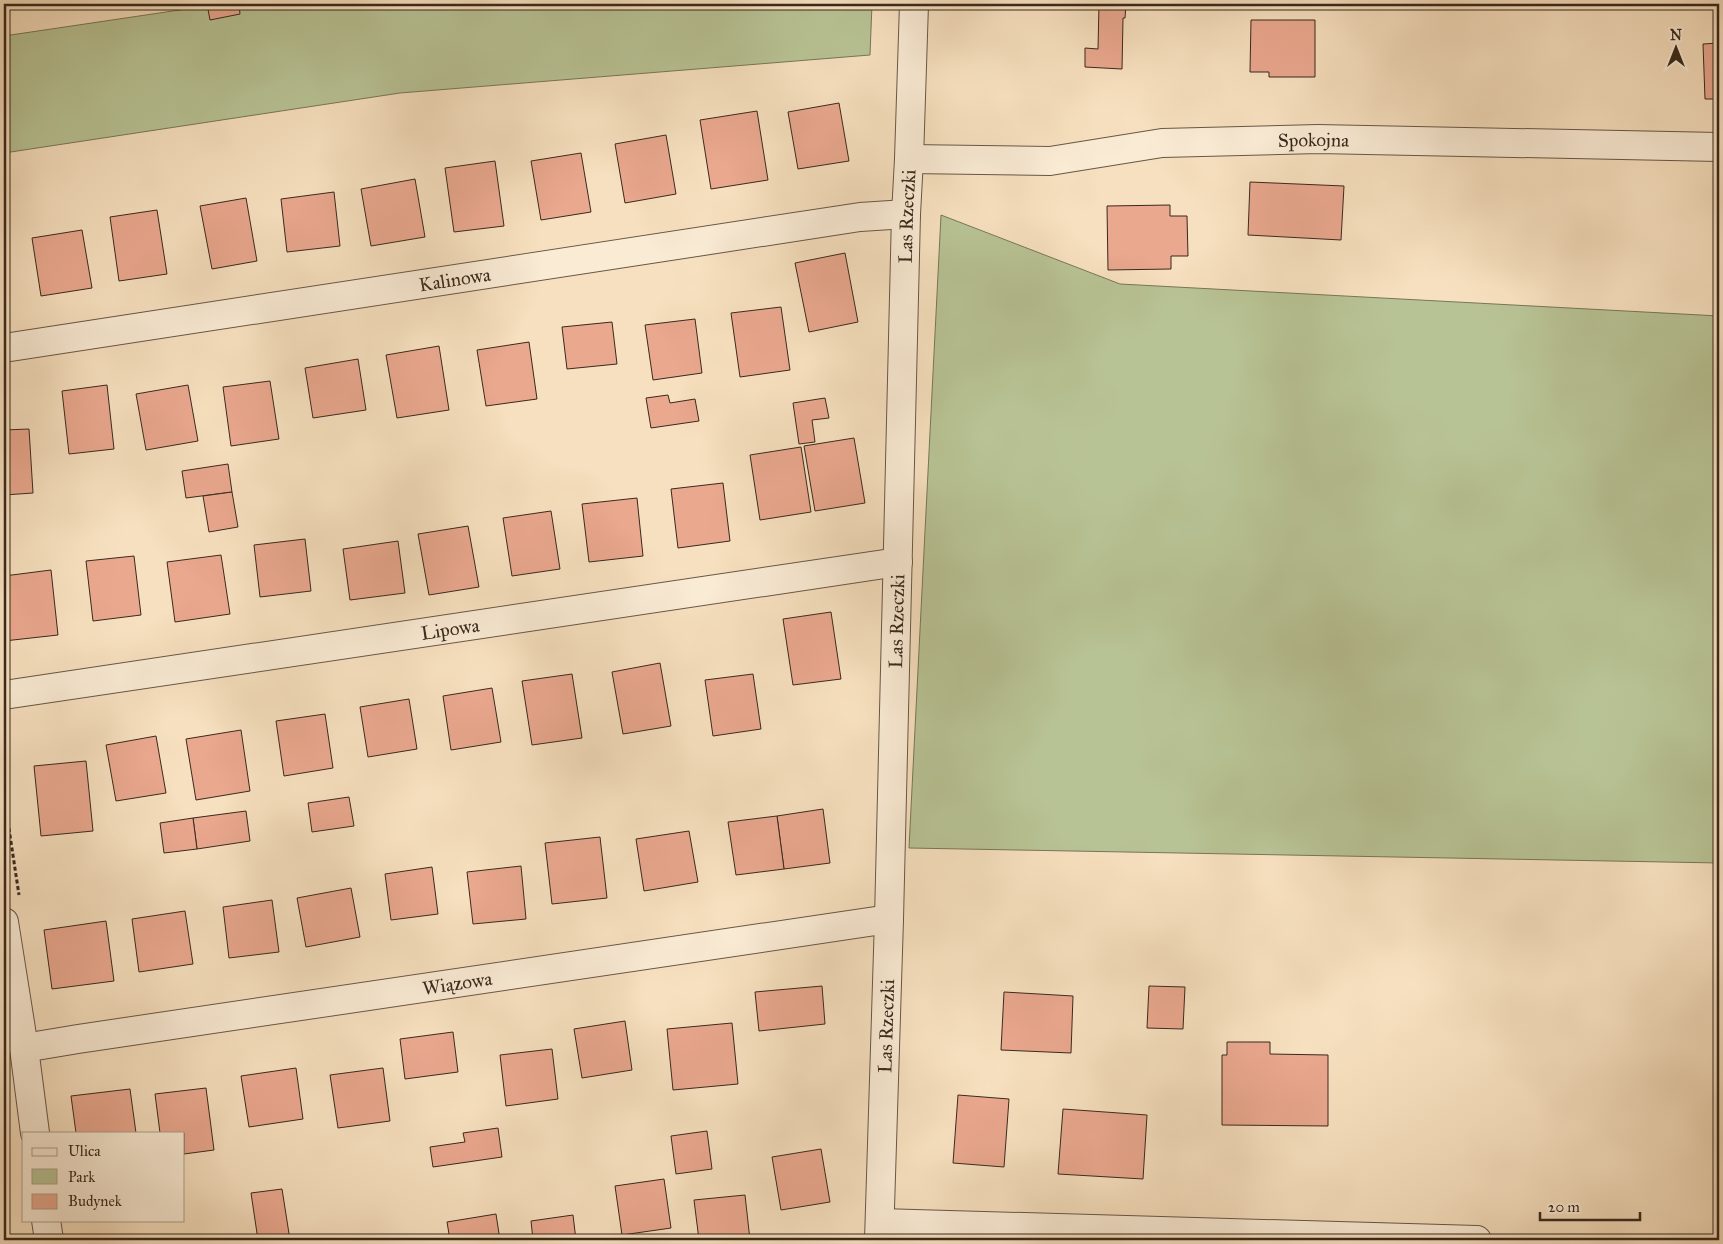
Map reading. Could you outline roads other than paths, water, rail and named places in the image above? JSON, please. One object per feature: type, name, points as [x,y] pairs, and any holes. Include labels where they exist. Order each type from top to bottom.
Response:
[{"type":"street","name":"Las Rzeczki","points":[[880,1231],[906,214],[914,4]]},
{"type":"street","name":"Spokojna","points":[[909,159],[1050,162],[1162,143],[1318,139],[1719,147]]},
{"type":"street","name":"Kalinowa","points":[[4,348],[860,217],[906,214]]},
{"type":"street","name":"Lipowa","points":[[4,695],[898,562]]},
{"type":"street","name":"Wiązowa","points":[[24,1048],[889,919]]},
{"type":"street","points":[[4,922],[35,1132]]},
{"type":"street","points":[[46,1222],[49,1240]]},
{"type":"street","points":[[880,1231],[1477,1240]]}]
